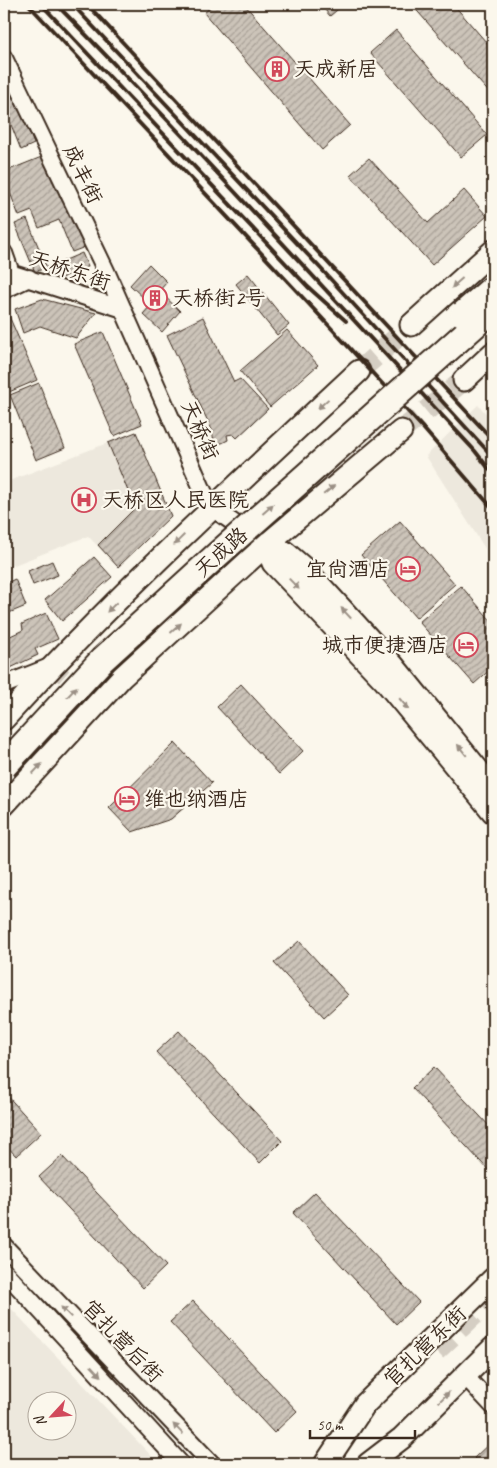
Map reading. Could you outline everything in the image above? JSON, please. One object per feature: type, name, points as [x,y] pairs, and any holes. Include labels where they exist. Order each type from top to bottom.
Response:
[{"type":"highway","name":"天成路","points":[[4,744],[70,669],[109,631],[294,463],[493,288]]},
{"type":"highway","name":"天成路","points":[[4,766],[102,660],[493,308]]},
{"type":"main road","points":[[411,325],[493,251]]},
{"type":"main road","points":[[464,380],[493,353]]},
{"type":"main road","name":"天成路","points":[[4,719],[52,666],[212,508],[359,371]]},
{"type":"main road","name":"天成路","points":[[4,805],[122,677],[266,545],[401,432]]},
{"type":"main road","points":[[266,545],[285,552],[306,570],[393,665],[493,788]]},
{"type":"main road","points":[[266,545],[273,563],[385,681],[493,812]]},
{"type":"main road","name":"官扎营东街","points":[[325,1464],[365,1404],[493,1279]]},
{"type":"main road","points":[[368,1464],[402,1438],[493,1348]]},
{"type":"main road","points":[[325,1464],[436,1351]]},
{"type":"street","name":"成丰街","points":[[4,58],[123,309]]},
{"type":"street","points":[[4,253],[7,272]]},
{"type":"street","name":"天桥东街","points":[[7,272],[123,309]]},
{"type":"street","points":[[4,290],[29,278]]},
{"type":"street","name":"天桥街","points":[[123,309],[212,508]]},
{"type":"street","points":[[212,508],[266,545]]},
{"type":"street","points":[[4,685],[52,666]]},
{"type":"street","name":"官扎营后街","points":[[4,1246],[212,1464]]},
{"type":"street","name":"官扎营后街","points":[[4,1271],[181,1464]]},
{"type":"street","points":[[465,1376],[493,1406]]},
{"type":"shaded area","points":[[478,405],[493,421],[493,561],[426,456]]},
{"type":"shaded area","name":"天桥区人民医院","points":[[136,432],[171,516],[118,567],[88,536],[4,569],[4,483]]},
{"type":"shaded area","points":[[4,1301],[159,1464],[4,1464]]},
{"type":"building","name":"天成新居","points":[[214,4],[244,4],[350,125],[322,150],[204,13]]},
{"type":"building","points":[[320,4],[344,4],[330,16]]},
{"type":"building","points":[[411,4],[453,4],[493,50],[493,97]]},
{"type":"building","points":[[396,30],[487,135],[461,157],[370,53]]},
{"type":"building","points":[[4,69],[34,144],[21,150],[4,107]]},
{"type":"building","points":[[4,135],[10,151],[4,153]]},
{"type":"building","points":[[49,154],[85,247],[72,252],[59,220],[39,228],[32,211],[19,216],[4,177],[4,172]]},
{"type":"building","points":[[369,158],[428,223],[464,190],[487,216],[432,265],[350,175]]},
{"type":"building","points":[[27,219],[47,268],[82,253],[88,267],[51,282],[45,268],[35,272],[15,224]]},
{"type":"building","name":"天桥街2号","points":[[149,264],[167,282],[159,291],[180,311],[162,332],[143,314],[151,305],[130,285]]},
{"type":"building","points":[[248,274],[289,325],[277,335],[236,284]]},
{"type":"building","points":[[42,299],[96,313],[76,338],[40,326],[23,333],[15,309]]},
{"type":"building","points":[[5,307],[37,380],[9,392],[4,379]]},
{"type":"building","points":[[203,317],[234,382],[240,379],[268,409],[237,438],[233,434],[227,435],[228,440],[222,443],[214,442],[212,430],[167,335]]},
{"type":"building","points":[[287,330],[318,365],[270,407],[240,371]]},
{"type":"building","points":[[103,332],[142,424],[114,436],[74,344]]},
{"type":"building","points":[[39,383],[65,448],[36,460],[10,395]]},
{"type":"building","points":[[136,432],[171,516],[118,567],[98,545],[135,508],[108,443]]},
{"type":"building","name":"宜尚酒店","points":[[400,521],[455,584],[416,618],[361,555]]},
{"type":"building","points":[[94,557],[112,577],[62,621],[45,600]]},
{"type":"building","points":[[52,561],[58,575],[33,585],[28,571]]},
{"type":"building","points":[[15,579],[26,606],[4,615],[4,584]]},
{"type":"building","name":"城市便捷酒店","points":[[461,586],[493,623],[493,667],[474,684],[419,622]]},
{"type":"building","points":[[46,613],[58,639],[35,649],[38,655],[4,671],[4,639],[23,630],[22,624]]},
{"type":"building","points":[[241,684],[303,751],[279,774],[217,707]]},
{"type":"building","points":[[175,743],[212,783],[171,819],[132,832],[109,808]]},
{"type":"building","points":[[299,941],[348,995],[324,1017],[274,963]]},
{"type":"building","points":[[179,1031],[282,1141],[260,1163],[156,1052]]},
{"type":"building","points":[[434,1067],[493,1130],[493,1175],[412,1088]]},
{"type":"building","points":[[4,1092],[41,1133],[16,1156],[4,1143]]},
{"type":"building","points":[[62,1156],[166,1266],[143,1288],[39,1177]]},
{"type":"building","points":[[315,1192],[419,1302],[396,1324],[293,1213]]},
{"type":"building","points":[[193,1301],[297,1411],[274,1433],[170,1322]]},
{"type":"building","points":[[493,1440],[493,1464],[480,1464],[474,1458]]},
{"type":"tunnel","points":[[359,371],[411,325]]},
{"type":"tunnel","points":[[401,431],[464,380]]},
{"type":"tunnel","points":[[52,666],[96,704]]},
{"type":"tunnel","points":[[436,1351],[493,1297]]},
{"type":"railway","points":[[28,4],[321,317],[423,428],[493,509]]},
{"type":"railway","points":[[41,4],[308,287],[346,321]]},
{"type":"railway","points":[[56,4],[267,226],[475,451],[493,474]]},
{"type":"railway","points":[[72,4],[324,272],[493,457]]},
{"type":"railway","points":[[87,4],[493,440]]},
{"type":"place","name":"天成新居","points":[[277,69]]},
{"type":"place","name":"天桥街2号","points":[[155,298]]},
{"type":"place","name":"天桥区人民医院","points":[[84,500]]},
{"type":"place","name":"宜尚酒店","points":[[408,569]]},
{"type":"place","name":"城市便捷酒店","points":[[466,645]]},
{"type":"place","name":"维也纳酒店","points":[[127,799]]}]
